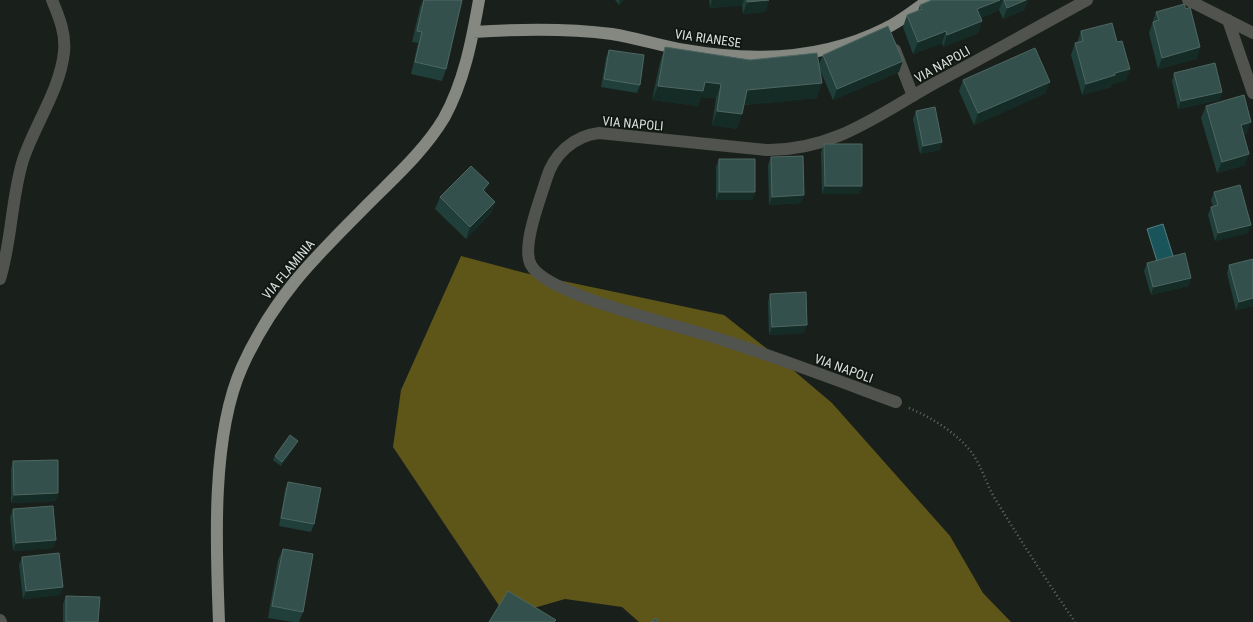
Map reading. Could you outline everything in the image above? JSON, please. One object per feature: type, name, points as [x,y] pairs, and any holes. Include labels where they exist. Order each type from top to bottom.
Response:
[{"type":"main road","name":"VIA FLAMINIA","points":[[219,622],[217,534],[220,469],[229,404],[242,366],[277,302],[293,282],[310,262],[395,177],[433,134],[450,105],[459,85],[473,32],[479,0]]},
{"type":"main road","name":"VIA RIANESE","points":[[473,32],[542,29],[588,32],[626,37],[701,52],[766,58],[817,52],[863,38],[887,28],[929,0]]},
{"type":"street","points":[[0,279],[7,251],[23,161],[56,83],[63,60],[65,36],[52,0]]},
{"type":"street","name":"VIA NAPOLI","points":[[896,402],[722,339],[628,312],[588,298],[544,279],[533,269],[527,252],[547,177],[553,164],[570,144],[585,135],[606,133],[771,150],[793,149],[824,142],[852,131],[878,118],[1069,4],[1087,0]]},
{"type":"street","points":[[1188,0],[1253,33]]},
{"type":"street","points":[[1228,20],[1253,93]]},
{"type":"street","points":[[887,28],[913,96]]},
{"type":"path","points":[[896,402],[929,418],[949,430],[969,450],[982,469],[992,493],[1033,562],[1075,622]]},
{"type":"shaded area","points":[[461,256],[525,273],[724,315],[780,359],[832,403],[950,536],[983,593],[1011,622],[639,622],[622,607],[565,599],[506,616],[393,447],[401,390]]},
{"type":"water","points":[[1163,224],[1173,256],[1157,261],[1147,229]]},
{"type":"building","points":[[424,0],[462,0],[446,69],[415,62],[422,32],[417,31]]},
{"type":"building","points":[[747,0],[769,0],[747,2]]},
{"type":"building","points":[[932,0],[1000,0],[977,9],[982,21],[947,35],[946,31],[918,42],[907,15],[922,9],[920,5]]},
{"type":"building","points":[[1004,0],[1026,0],[1007,8]]},
{"type":"building","points":[[1184,4],[1186,9],[1190,7],[1200,47],[1162,58],[1153,22],[1159,20],[1156,12]]},
{"type":"building","points":[[1112,23],[1117,42],[1122,41],[1130,69],[1086,84],[1075,43],[1083,41],[1081,31]]},
{"type":"building","points":[[888,26],[903,61],[837,89],[823,55]]},
{"type":"building","points":[[665,47],[750,60],[817,53],[822,83],[747,90],[742,114],[717,111],[721,84],[705,82],[703,91],[658,86]]},
{"type":"building","points":[[1035,48],[1050,82],[978,113],[963,80]]},
{"type":"building","points":[[609,50],[644,55],[640,85],[604,79]]},
{"type":"building","points":[[1215,63],[1222,92],[1181,101],[1174,73]]},
{"type":"building","points":[[1244,95],[1251,122],[1241,125],[1249,154],[1222,162],[1206,106]]},
{"type":"building","points":[[935,107],[942,142],[923,146],[916,111]]},
{"type":"building","points":[[824,144],[862,144],[862,186],[825,186]]},
{"type":"building","points":[[803,156],[804,195],[772,197],[771,157]]},
{"type":"building","points":[[719,159],[755,159],[755,192],[719,192]]},
{"type":"building","points":[[471,166],[489,183],[483,190],[495,202],[470,227],[440,197]]},
{"type":"building","points":[[1240,185],[1251,225],[1218,233],[1211,207],[1218,205],[1214,192]]},
{"type":"building","points":[[1185,253],[1191,278],[1153,287],[1147,263]]},
{"type":"building","points":[[1253,259],[1253,298],[1239,302],[1229,265]]},
{"type":"building","points":[[806,292],[807,325],[772,327],[770,294]]},
{"type":"building","points":[[290,435],[298,441],[282,462],[275,456]]},
{"type":"building","points":[[58,460],[58,493],[14,495],[13,461]]},
{"type":"building","points":[[288,482],[321,488],[314,524],[281,518]]},
{"type":"building","points":[[53,506],[56,540],[16,543],[13,509]]},
{"type":"building","points":[[283,549],[313,554],[303,612],[272,606]]},
{"type":"building","points":[[59,553],[63,587],[26,591],[22,557]]},
{"type":"building","points":[[508,591],[556,620],[554,622],[489,622]]},
{"type":"building","points":[[66,596],[100,597],[98,622],[66,622]]},
{"type":"building","points":[[656,618],[658,622],[651,622]]}]
